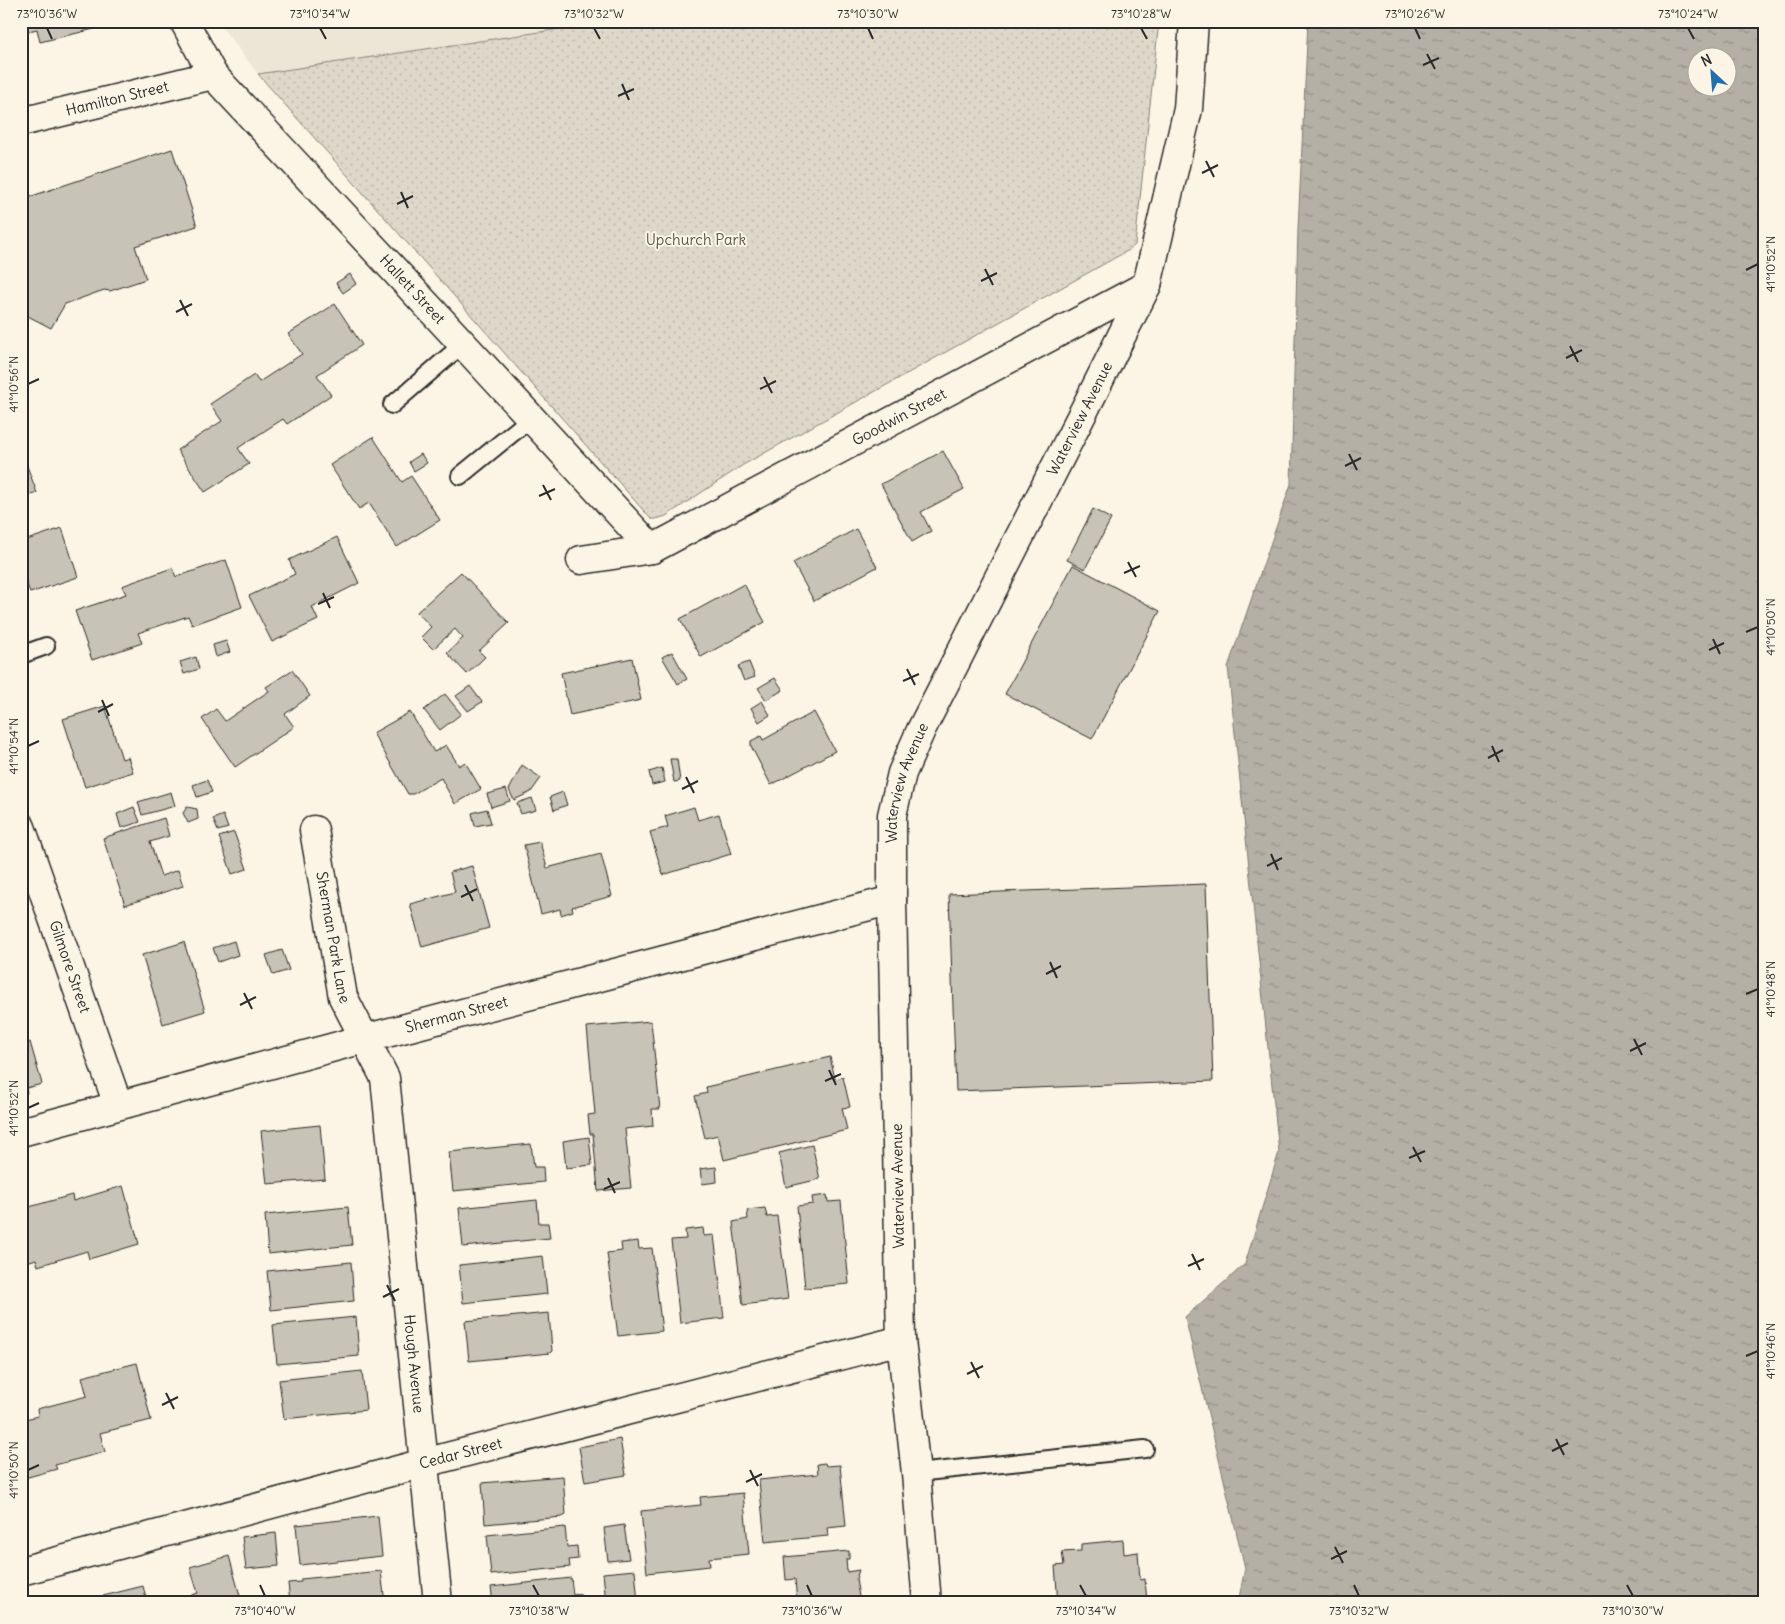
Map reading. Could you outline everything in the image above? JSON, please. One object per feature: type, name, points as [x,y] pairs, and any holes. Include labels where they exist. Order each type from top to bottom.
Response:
[{"type":"street","name":"Hallett Street","points":[[184,21],[213,76],[652,549]]},
{"type":"street","name":"Waterview Avenue","points":[[927,1603],[916,1473],[901,1340],[892,816],[902,773],[921,730],[1147,285],[1188,109],[1194,21]]},
{"type":"street","name":"Hamilton Street","points":[[21,122],[213,76]]},
{"type":"street","name":"Goodwin Street","points":[[582,560],[652,549],[1147,285]]},
{"type":"street","name":"Gilmore Street","points":[[21,827],[118,1106]]},
{"type":"street","name":"Sherman Park Lane","points":[[314,830],[343,997],[364,1039]]},
{"type":"street","name":"Sherman Street","points":[[21,1132],[364,1039],[892,900]]},
{"type":"street","name":"Hough Avenue","points":[[364,1039],[385,1078],[438,1603]]},
{"type":"street","name":"Cedar Street","points":[[21,1571],[424,1463],[901,1340]]},
{"type":"lane","points":[[392,405],[463,344]]},
{"type":"lane","points":[[460,476],[530,418]]},
{"type":"lane","points":[[21,654],[46,646]]},
{"type":"lane","points":[[916,1473],[1145,1449]]},
{"type":"shaded area","points":[[217,21],[614,21],[258,74]]},
{"type":"green space","name":"Upchurch Park","points":[[614,21],[1159,21],[1135,245],[743,465],[666,516],[651,519],[258,74]]},
{"type":"water","points":[[1308,21],[1764,21],[1764,1603],[1238,1603],[1245,1568],[1185,1317],[1245,1264],[1279,1152],[1228,667],[1291,484],[1298,229]]},
{"type":"building","points":[[21,21],[92,21],[94,29],[40,42],[37,29],[21,33]]},
{"type":"building","points":[[172,149],[197,226],[135,246],[146,279],[110,291],[104,290],[65,304],[51,328],[26,315],[21,317],[21,191],[32,196]]},
{"type":"building","points":[[350,274],[356,284],[343,293],[336,283]]},
{"type":"building","points":[[335,304],[362,345],[317,375],[331,395],[287,424],[283,419],[238,448],[249,464],[205,492],[177,450],[222,421],[210,404],[254,375],[259,382],[302,354],[288,334]]},
{"type":"building","points":[[373,437],[402,482],[411,476],[440,520],[397,547],[369,503],[359,509],[330,465]]},
{"type":"building","points":[[943,451],[964,489],[921,512],[931,531],[912,542],[881,484]]},
{"type":"building","points":[[421,454],[427,463],[414,471],[409,462]]},
{"type":"building","points":[[21,462],[27,466],[37,493],[21,498]]},
{"type":"building","points":[[1093,509],[1111,519],[1085,569],[1067,560]]},
{"type":"building","points":[[62,528],[78,577],[30,593],[21,566],[21,542]]},
{"type":"building","points":[[856,529],[877,567],[814,601],[793,563]]},
{"type":"building","points":[[337,537],[359,583],[312,607],[318,620],[272,642],[249,596],[295,574],[289,560]]},
{"type":"building","points":[[226,560],[242,607],[192,625],[188,616],[138,633],[142,643],[92,660],[75,611],[126,594],[122,586],[172,568],[176,577]]},
{"type":"building","points":[[1073,565],[1160,611],[1092,739],[1005,694]]},
{"type":"building","points":[[461,572],[509,623],[479,651],[485,657],[467,674],[447,653],[463,638],[455,629],[433,649],[421,637],[431,627],[417,612]]},
{"type":"building","points":[[744,584],[765,622],[701,657],[680,619]]},
{"type":"building","points":[[226,641],[230,652],[216,657],[213,645]]},
{"type":"building","points":[[672,652],[687,679],[678,684],[662,657]]},
{"type":"building","points":[[196,657],[199,669],[184,674],[180,662]]},
{"type":"building","points":[[632,658],[641,700],[570,715],[561,673]]},
{"type":"building","points":[[749,662],[755,677],[744,681],[738,666]]},
{"type":"building","points":[[292,670],[310,696],[285,714],[294,727],[235,767],[202,719],[216,709],[225,721],[269,691],[266,687]]},
{"type":"building","points":[[775,678],[783,690],[766,700],[758,688]]},
{"type":"building","points":[[470,686],[482,702],[468,711],[456,696]]},
{"type":"building","points":[[445,694],[461,714],[440,730],[424,710]]},
{"type":"building","points":[[762,701],[770,715],[759,722],[751,708]]},
{"type":"building","points":[[105,706],[122,759],[128,757],[133,772],[85,787],[63,719]]},
{"type":"building","points":[[410,712],[434,752],[446,745],[459,766],[465,762],[481,789],[455,804],[441,778],[413,794],[408,794],[373,733]]},
{"type":"building","points":[[814,712],[835,751],[771,785],[751,746],[751,741],[761,736],[763,740]]},
{"type":"building","points":[[670,759],[677,759],[680,781],[674,782]]},
{"type":"building","points":[[522,765],[541,778],[531,792],[514,800],[509,790]]},
{"type":"building","points":[[662,768],[665,782],[652,785],[649,772]]},
{"type":"building","points":[[207,780],[212,792],[197,797],[193,785]]},
{"type":"building","points":[[506,789],[510,801],[491,807],[487,794]]},
{"type":"building","points":[[171,792],[175,806],[142,815],[138,802]]},
{"type":"building","points":[[563,792],[567,805],[554,810],[550,797]]},
{"type":"building","points":[[532,798],[536,810],[521,814],[517,803]]},
{"type":"building","points":[[134,807],[140,822],[121,828],[117,814]]},
{"type":"building","points":[[187,807],[197,809],[198,819],[188,823],[183,813]]},
{"type":"building","points":[[694,807],[698,820],[719,814],[731,854],[663,875],[650,832],[668,827],[665,816]]},
{"type":"building","points":[[487,809],[491,823],[475,826],[472,813]]},
{"type":"building","points":[[223,815],[228,828],[218,831],[213,819]]},
{"type":"building","points":[[164,818],[169,836],[150,842],[161,876],[178,870],[183,886],[125,905],[103,838]]},
{"type":"building","points":[[234,832],[247,869],[232,874],[219,837]]},
{"type":"building","points":[[540,842],[547,868],[601,854],[612,896],[572,907],[573,911],[561,915],[560,909],[541,914],[524,845]]},
{"type":"building","points":[[472,866],[489,928],[422,947],[410,904],[455,892],[450,872]]},
{"type":"building","points":[[1206,884],[1213,1081],[956,1091],[949,894]]},
{"type":"building","points":[[234,941],[238,955],[218,962],[213,948]]},
{"type":"building","points":[[184,942],[205,1011],[163,1024],[142,955]]},
{"type":"building","points":[[282,950],[289,970],[273,975],[266,955]]},
{"type":"building","points":[[651,1021],[660,1109],[652,1109],[653,1126],[625,1129],[631,1188],[598,1191],[593,1134],[590,1134],[588,1115],[595,1114],[587,1027]]},
{"type":"building","points":[[30,1042],[42,1084],[26,1088],[27,1093],[21,1095],[21,1044]]},
{"type":"building","points":[[830,1057],[835,1079],[843,1077],[850,1107],[842,1108],[847,1130],[724,1160],[718,1135],[705,1138],[695,1096],[707,1093],[706,1087]]},
{"type":"building","points":[[320,1125],[325,1179],[267,1184],[261,1131]]},
{"type":"building","points":[[589,1137],[592,1165],[566,1168],[563,1141]]},
{"type":"building","points":[[531,1144],[534,1167],[543,1167],[544,1182],[453,1191],[449,1152]]},
{"type":"building","points":[[812,1145],[820,1179],[786,1187],[779,1153]]},
{"type":"building","points":[[716,1167],[717,1182],[702,1184],[700,1169]]},
{"type":"building","points":[[123,1186],[139,1244],[89,1259],[87,1251],[38,1266],[36,1259],[21,1264],[21,1205],[22,1209],[72,1195],[73,1201]]},
{"type":"building","points":[[827,1195],[828,1202],[841,1201],[849,1284],[805,1288],[797,1206],[813,1204],[812,1197]]},
{"type":"building","points":[[537,1200],[539,1223],[548,1223],[550,1238],[463,1247],[459,1208]]},
{"type":"building","points":[[348,1207],[352,1245],[268,1254],[265,1215]]},
{"type":"building","points":[[765,1208],[767,1217],[777,1216],[788,1299],[743,1305],[733,1222],[748,1219],[747,1210]]},
{"type":"building","points":[[703,1228],[704,1236],[714,1235],[724,1318],[680,1323],[671,1240],[686,1239],[685,1230]]},
{"type":"building","points":[[638,1241],[639,1249],[652,1248],[662,1331],[618,1336],[607,1253],[622,1251],[621,1243]]},
{"type":"building","points":[[543,1256],[547,1294],[463,1303],[459,1265]]},
{"type":"building","points":[[351,1262],[354,1301],[271,1310],[267,1271]]},
{"type":"building","points":[[549,1313],[552,1351],[550,1353],[469,1361],[465,1321]]},
{"type":"building","points":[[356,1317],[359,1356],[277,1364],[273,1325]]},
{"type":"building","points":[[137,1363],[151,1420],[100,1433],[105,1452],[55,1465],[57,1469],[21,1479],[21,1420],[38,1416],[37,1409],[87,1396],[82,1377]]},
{"type":"building","points":[[362,1371],[366,1410],[284,1419],[279,1380]]},
{"type":"building","points":[[620,1439],[626,1475],[585,1482],[579,1447]]},
{"type":"building","points":[[825,1463],[826,1466],[840,1465],[846,1526],[827,1528],[828,1536],[765,1542],[759,1480],[818,1474],[817,1464]]},
{"type":"building","points":[[563,1476],[566,1515],[562,1517],[485,1524],[482,1483]]},
{"type":"building","points":[[743,1493],[749,1554],[709,1558],[710,1566],[647,1573],[641,1511],[701,1505],[700,1497]]},
{"type":"building","points":[[378,1516],[382,1556],[300,1565],[296,1525]]},
{"type":"building","points":[[624,1525],[629,1559],[608,1561],[604,1528]]},
{"type":"building","points":[[565,1527],[567,1547],[577,1546],[578,1559],[569,1560],[570,1567],[491,1575],[487,1535]]},
{"type":"building","points":[[276,1533],[279,1566],[246,1569],[242,1537]]},
{"type":"building","points":[[1123,1540],[1124,1554],[1138,1552],[1140,1580],[1145,1579],[1147,1603],[1058,1603],[1055,1566],[1064,1565],[1062,1552],[1081,1551],[1081,1544]]},
{"type":"building","points":[[849,1551],[849,1559],[846,1559],[847,1572],[859,1570],[856,1579],[860,1603],[797,1603],[795,1579],[786,1580],[784,1557]]},
{"type":"building","points":[[229,1556],[242,1603],[191,1603],[189,1596],[198,1593],[190,1567]]},
{"type":"building","points":[[635,1570],[638,1603],[606,1603],[603,1573]]},
{"type":"building","points":[[381,1571],[385,1603],[290,1603],[288,1583],[301,1582],[301,1579]]},
{"type":"building","points":[[571,1578],[573,1595],[580,1594],[580,1603],[493,1603],[491,1587]]},
{"type":"building","points":[[143,1586],[147,1603],[105,1603],[103,1596]]}]
